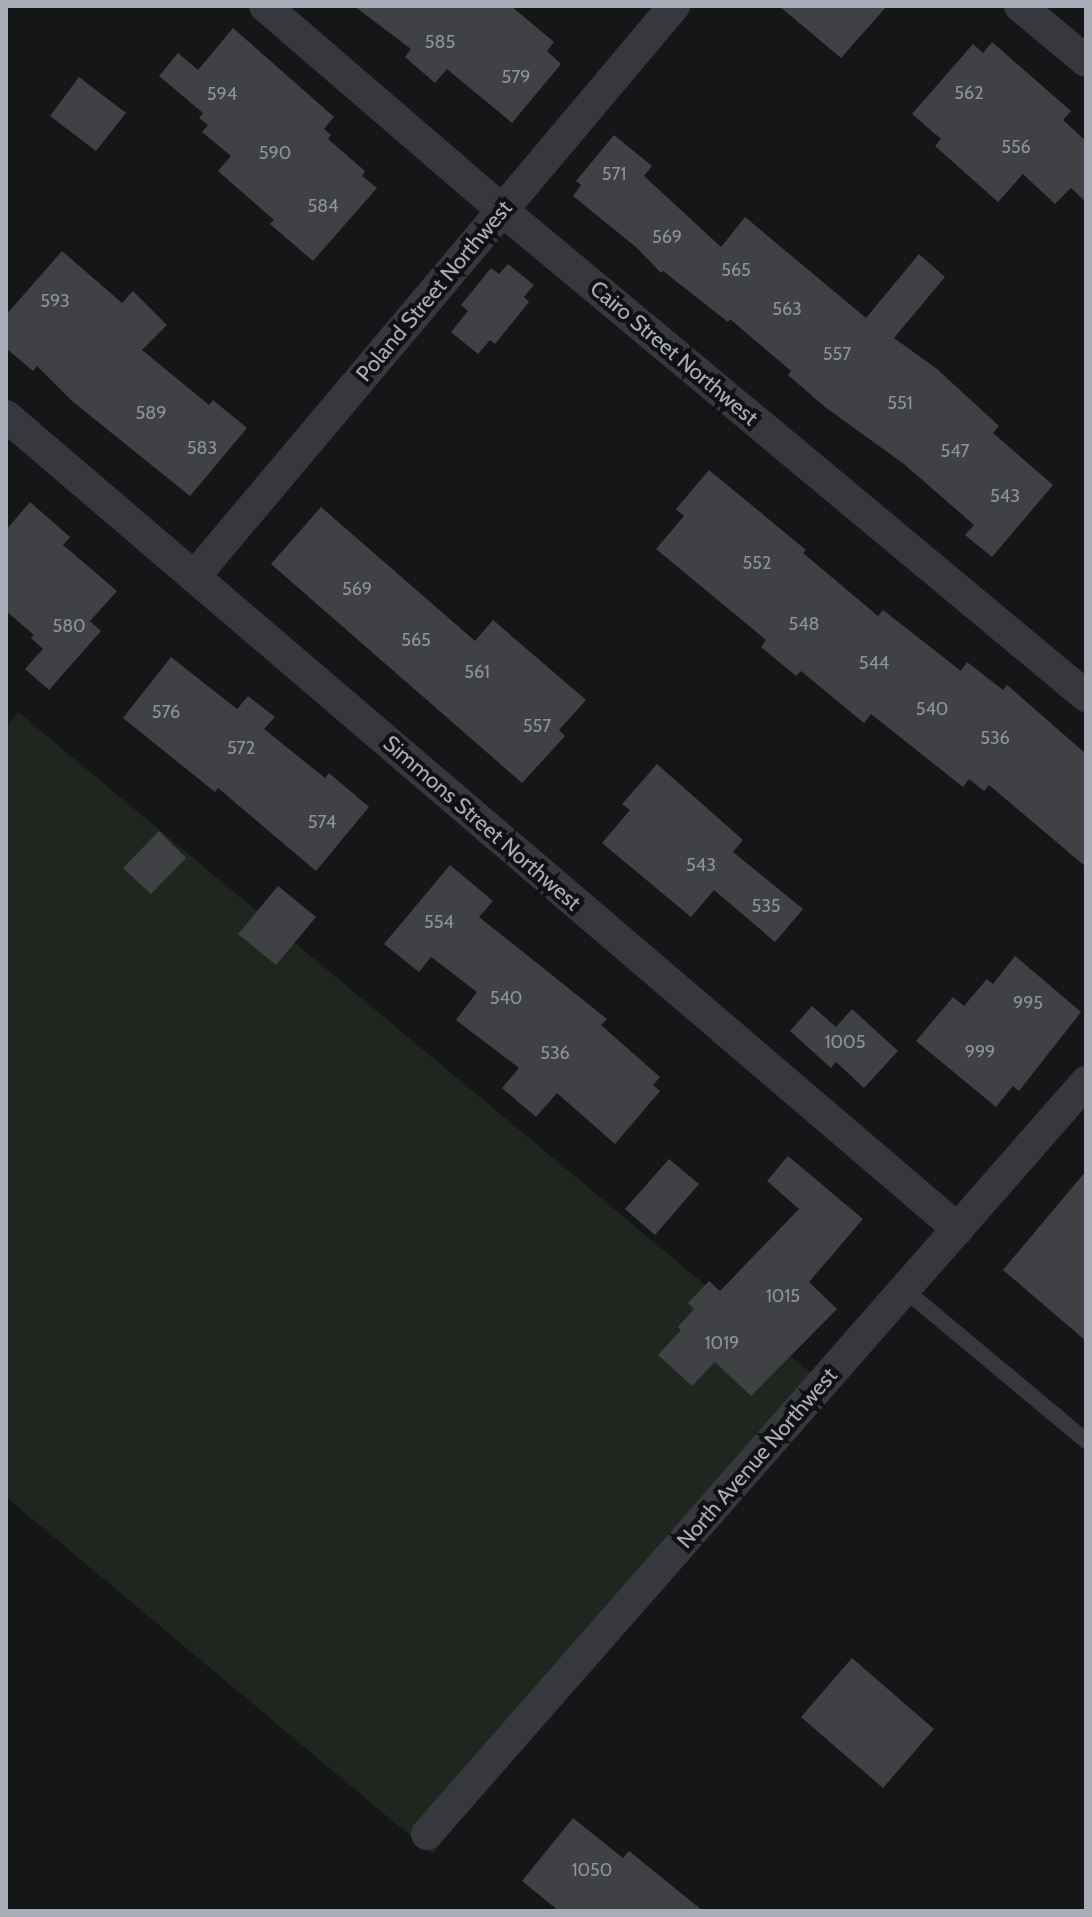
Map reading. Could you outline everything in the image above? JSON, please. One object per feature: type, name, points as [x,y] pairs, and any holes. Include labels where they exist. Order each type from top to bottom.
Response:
[{"type":"street","name":"Cairo Street Northwest","points":[[265,6],[502,210],[1086,696]]},
{"type":"street","name":"Poland Street Northwest","points":[[194,577],[674,6]]},
{"type":"street","points":[[1020,6],[1086,61]]},
{"type":"street","name":"Simmons Street Northwest","points":[[6,416],[958,1229]]},
{"type":"street","name":"North Avenue Northwest","points":[[427,1834],[1086,1082]]},
{"type":"lane","points":[[905,1290],[1086,1441]]},
{"type":"shaded area","points":[[18,712],[824,1384],[432,1854],[6,1497],[6,726]]},
{"type":"building","points":[[354,6],[511,6],[554,42],[547,51],[561,64],[512,123],[447,69],[435,83],[405,57],[411,49]]},
{"type":"building","points":[[779,6],[887,6],[841,58]]},
{"type":"building","points":[[233,28],[334,117],[324,129],[331,135],[328,139],[365,171],[362,176],[377,188],[313,261],[270,224],[274,220],[218,171],[231,156],[202,132],[208,125],[199,118],[203,113],[159,76],[178,53],[198,70]]},
{"type":"building","points":[[992,42],[1071,111],[1063,120],[1086,141],[1086,202],[1071,188],[1055,204],[1023,174],[998,202],[935,146],[941,139],[912,114],[973,44],[983,53]]},
{"type":"building","points":[[79,77],[126,113],[96,151],[50,116]]},
{"type":"building","points":[[614,135],[652,166],[644,176],[721,247],[745,217],[866,318],[919,254],[945,277],[894,338],[937,369],[999,426],[993,433],[1053,485],[992,557],[965,535],[974,525],[904,464],[825,407],[788,375],[791,371],[730,319],[728,322],[663,271],[661,273],[637,248],[573,196],[581,185],[576,181]]},
{"type":"building","points":[[62,251],[122,303],[133,291],[167,325],[142,350],[209,405],[213,400],[247,428],[190,496],[72,401],[37,366],[33,371],[6,348],[6,315]]},
{"type":"building","points":[[508,264],[534,285],[524,297],[529,302],[495,344],[490,340],[478,354],[451,332],[468,311],[461,305],[491,268],[499,274]]},
{"type":"building","points":[[709,470],[806,550],[803,553],[878,616],[883,610],[961,671],[967,662],[1003,690],[1007,685],[1086,754],[1086,867],[989,785],[984,791],[969,779],[963,787],[871,714],[864,723],[801,671],[796,676],[761,647],[766,640],[656,549],[684,516],[676,509]]},
{"type":"building","points":[[30,502],[70,537],[63,545],[117,591],[90,621],[101,631],[49,690],[25,669],[43,649],[31,638],[34,635],[6,611],[6,530]]},
{"type":"building","points":[[321,507],[475,641],[493,620],[586,700],[559,730],[565,736],[522,783],[271,564]]},
{"type":"building","points":[[171,657],[237,709],[248,696],[275,717],[264,729],[325,778],[329,773],[369,807],[316,871],[218,788],[215,792],[123,718]]},
{"type":"building","points":[[657,764],[743,840],[733,852],[803,909],[775,942],[714,890],[691,917],[602,843],[630,810],[622,804]]},
{"type":"building","points":[[159,831],[186,858],[151,894],[123,868]]},
{"type":"building","points":[[450,865],[493,901],[479,917],[607,1019],[601,1025],[660,1077],[653,1085],[660,1091],[615,1144],[557,1093],[536,1117],[502,1088],[519,1068],[456,1020],[477,992],[431,957],[419,972],[384,944]]},
{"type":"building","points":[[278,886],[316,917],[276,965],[238,934]]},
{"type":"building","points":[[1015,956],[1081,1012],[1019,1091],[1013,1086],[996,1107],[916,1041],[953,997],[964,1006],[987,979],[993,984]]},
{"type":"building","points":[[812,1006],[836,1027],[852,1009],[898,1051],[864,1088],[836,1062],[831,1068],[790,1031]]},
{"type":"building","points":[[788,1156],[863,1219],[809,1282],[837,1309],[751,1396],[715,1362],[692,1386],[658,1355],[681,1330],[678,1327],[694,1309],[688,1303],[709,1281],[720,1291],[799,1209],[767,1181]]},
{"type":"building","points":[[669,1159],[699,1184],[655,1235],[625,1209]]},
{"type":"building","points":[[1086,1171],[1086,1341],[1003,1270]]},
{"type":"building","points":[[852,1658],[934,1729],[883,1788],[801,1717]]},
{"type":"building","points":[[573,1818],[623,1858],[629,1851],[703,1911],[559,1911],[522,1881]]}]
